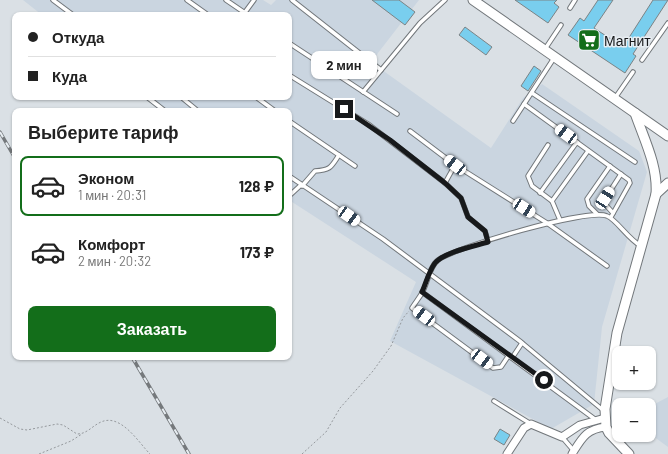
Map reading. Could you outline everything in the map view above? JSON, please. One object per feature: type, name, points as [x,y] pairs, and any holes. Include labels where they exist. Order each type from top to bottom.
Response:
[{"type":"street","points":[[474,0],[668,136]]},
{"type":"street","points":[[573,452],[589,431],[595,428],[603,419],[616,333],[656,194],[657,184],[654,168],[635,113]]},
{"type":"street","points":[[656,194],[668,183]]},
{"type":"street","points":[[507,454],[524,428],[531,424],[562,437],[580,425],[603,419]]},
{"type":"street","points":[[603,419],[613,440],[629,454]]},
{"type":"lane","points":[[53,0],[69,12]]},
{"type":"lane","points":[[187,0],[204,12]]},
{"type":"lane","points":[[226,0],[242,12]]},
{"type":"lane","points":[[246,12],[254,0]]},
{"type":"lane","points":[[292,0],[381,70]]},
{"type":"lane","points":[[364,92],[420,22],[445,0]]},
{"type":"lane","points":[[570,8],[575,0]]},
{"type":"lane","points":[[642,60],[668,23]]},
{"type":"lane","points":[[544,49],[561,25]]},
{"type":"lane","points":[[292,45],[397,114]]},
{"type":"lane","points":[[513,121],[555,57]]},
{"type":"lane","points":[[615,98],[633,72]]},
{"type":"lane","points":[[292,77],[368,124],[445,183],[461,198],[468,217],[485,231],[488,242]]},
{"type":"lane","points":[[532,93],[635,162]]},
{"type":"lane","points":[[151,100],[161,108]]},
{"type":"lane","points":[[185,100],[194,108]]},
{"type":"lane","points":[[260,100],[271,108]]},
{"type":"lane","points":[[524,104],[629,180],[630,183],[611,217]]},
{"type":"lane","points":[[292,123],[355,166]]},
{"type":"lane","points":[[410,131],[455,165],[547,223],[608,266]]},
{"type":"lane","points":[[540,193],[577,142]]},
{"type":"lane","points":[[548,145],[528,176],[532,186],[552,201],[560,220]]},
{"type":"lane","points":[[552,201],[588,151]]},
{"type":"lane","points":[[292,193],[315,171],[325,171],[329,169],[339,155]]},
{"type":"lane","points":[[445,183],[455,165]]},
{"type":"lane","points":[[597,214],[589,206],[587,199],[610,166]]},
{"type":"lane","points":[[613,213],[603,202],[621,174]]},
{"type":"lane","points":[[292,178],[349,216],[522,343],[603,419]]},
{"type":"lane","points":[[522,343],[501,367],[493,368],[412,308],[438,260],[458,251],[547,223],[597,214],[611,217],[631,241],[641,246]]},
{"type":"lane","points":[[422,292],[511,356],[603,419]]},
{"type":"lane","points":[[494,401],[531,424]]},
{"type":"lane","points":[[562,437],[573,452]]},
{"type":"path","points":[[302,454],[326,432],[340,408],[373,371],[391,346],[403,318],[412,308]]},
{"type":"path","points":[[0,418],[20,429],[27,430],[57,424],[63,425],[77,434],[82,434]]},
{"type":"path","points":[[39,454],[71,441],[101,422],[112,421],[125,428],[150,454]]},
{"type":"shaded area","points":[[23,0],[263,0],[271,5],[276,0],[419,0],[371,62],[491,148],[523,98],[542,84],[639,151],[647,172],[602,327],[594,404],[551,429],[390,341],[416,282],[292,202],[292,108],[162,108],[163,107],[154,100],[292,100],[292,12],[38,12]]},
{"type":"shaded area","points":[[668,397],[668,447],[656,438],[656,403]]},
{"type":"building","points":[[372,0],[399,0],[415,12],[405,25]]},
{"type":"building","points":[[515,0],[557,0],[554,3],[559,7],[548,23]]},
{"type":"building","points":[[598,0],[613,0],[594,28],[623,47],[653,0],[668,0],[633,54],[636,56],[625,73],[568,35],[580,18],[584,21]]},
{"type":"building","points":[[465,27],[492,47],[486,55],[459,35]]},
{"type":"building","points":[[534,66],[541,71],[528,91],[521,86]]},
{"type":"building","points":[[500,429],[510,435],[504,445],[494,439]]},
{"type":"railway","points":[[0,132],[12,153]]},
{"type":"railway","points":[[134,360],[189,454]]},
{"type":"place","name":"Магнит","points":[[589,40]]},
{"type":"route","points":[[344,109],[390,140],[445,183],[461,198],[468,217],[485,231],[488,242],[458,251],[438,260],[422,292],[544,380]]}]
